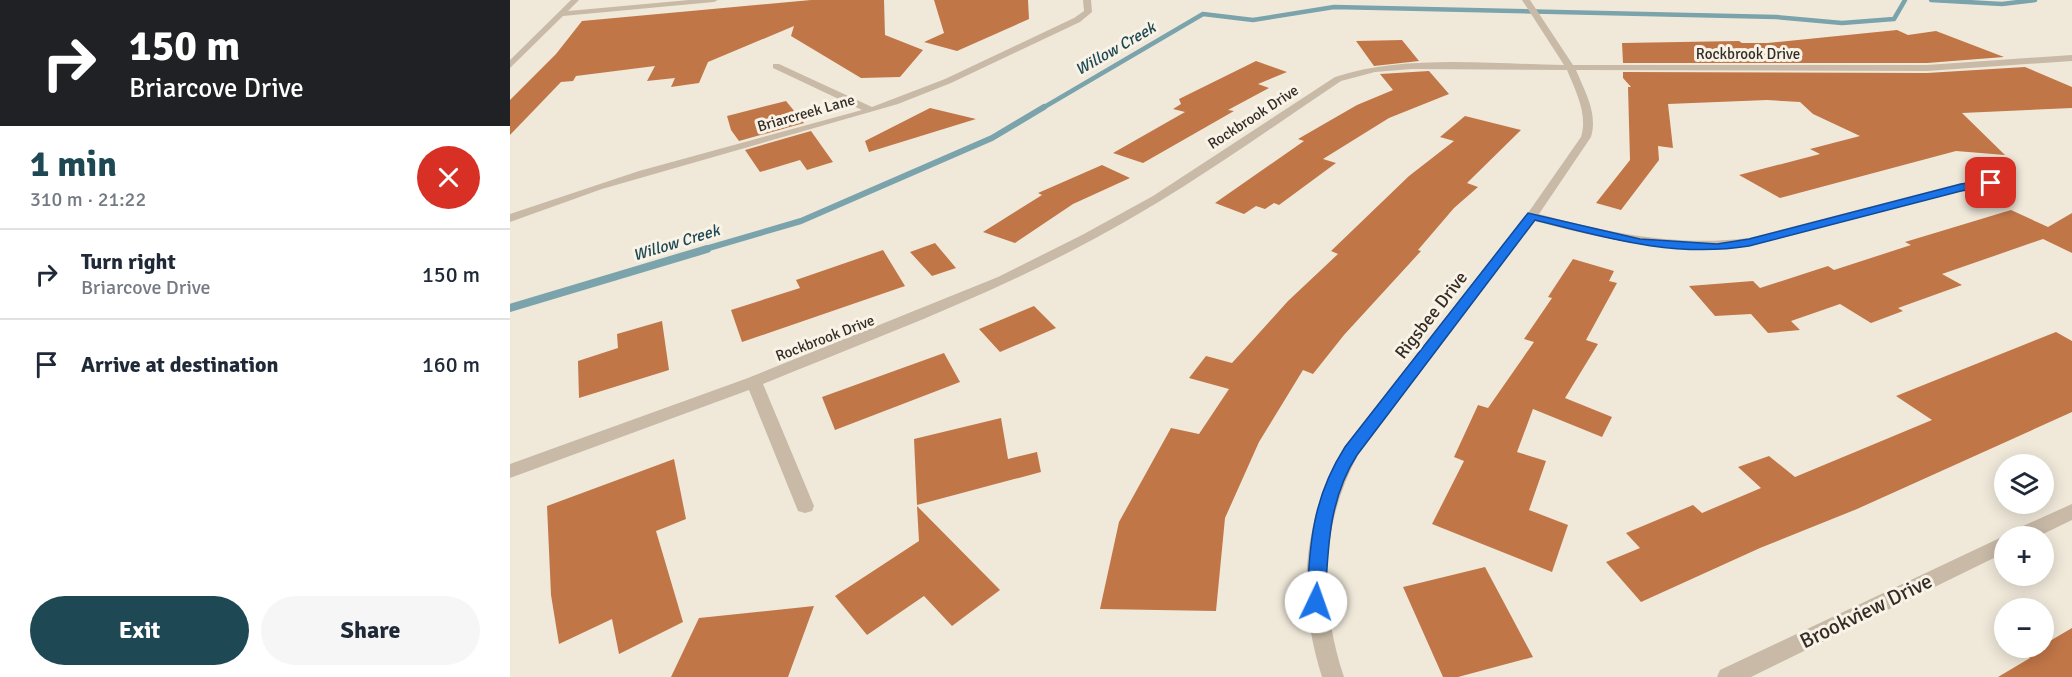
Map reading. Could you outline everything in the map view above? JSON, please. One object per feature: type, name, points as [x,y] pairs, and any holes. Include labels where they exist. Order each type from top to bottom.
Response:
[{"type":"street","points":[[510,65],[575,0]]},
{"type":"street","points":[[563,14],[714,0]]},
{"type":"street","name":"Briarcreek Lane","points":[[510,218],[599,186],[871,110],[930,87],[1077,20],[1088,12],[1087,0]]},
{"type":"street","name":"Rigsbee Drive","points":[[1333,677],[1324,653],[1316,602],[1320,532],[1335,475],[1532,216],[1578,149],[1590,124],[1584,100],[1571,68],[1526,0]]},
{"type":"street","name":"Rockbrook Drive","points":[[510,471],[754,382],[1003,280],[1087,238],[1157,199],[1338,79],[1374,68],[1403,66],[1938,67],[2071,59]]},
{"type":"street","points":[[776,66],[871,110]]},
{"type":"street","points":[[1532,216],[1640,243],[1717,248],[1749,242],[1961,188],[1991,183]]},
{"type":"street","points":[[754,382],[805,506]]},
{"type":"street","points":[[2042,526],[2072,512]]},
{"type":"street","name":"Brookview Drive","points":[[1728,677],[1994,549]]},
{"type":"building","points":[[811,0],[884,0],[885,35],[923,50],[900,77],[861,78],[791,36],[794,26],[708,62],[699,83],[671,87],[675,78],[647,81],[655,66],[576,76],[573,81],[561,82],[510,135],[510,100],[556,54],[582,21]]},
{"type":"building","points":[[934,0],[1028,0],[1029,19],[957,51],[924,42],[944,33]]},
{"type":"building","points":[[1897,30],[1908,35],[1936,31],[2004,57],[1927,63],[1623,63],[1622,43],[1739,41],[1767,43]]},
{"type":"building","points":[[1402,40],[1419,61],[1374,66],[1356,41]]},
{"type":"building","points":[[1256,61],[1287,72],[1258,84],[1269,88],[1228,110],[1234,111],[1143,163],[1113,153],[1185,112],[1173,109],[1181,104],[1179,99]]},
{"type":"building","points":[[2025,67],[2072,87],[2072,108],[1962,113],[2005,155],[1956,151],[1780,198],[1739,175],[1820,154],[1810,149],[1860,136],[1813,114],[1800,102],[1767,100],[1668,104],[1673,148],[1658,146],[1659,160],[1621,210],[1596,203],[1630,160],[1628,87],[1631,87],[1623,78],[1623,72],[1927,73]]},
{"type":"building","points":[[1429,71],[1449,94],[1389,118],[1323,159],[1336,163],[1279,205],[1274,203],[1265,209],[1256,206],[1244,214],[1215,203],[1304,141],[1298,139],[1357,105],[1393,90],[1380,74]]},
{"type":"building","points":[[786,101],[804,123],[739,141],[731,130],[727,116]]},
{"type":"building","points":[[930,108],[976,119],[869,152],[865,141]]},
{"type":"building","points":[[1465,116],[1521,130],[1467,183],[1478,187],[1454,208],[1418,250],[1421,251],[1344,335],[1313,374],[1303,370],[1259,442],[1225,518],[1216,611],[1100,609],[1119,522],[1171,428],[1199,434],[1229,389],[1189,378],[1206,356],[1232,363],[1288,301],[1338,254],[1331,251],[1409,176],[1454,141],[1440,137]]},
{"type":"building","points":[[811,131],[833,162],[807,170],[800,160],[760,172],[745,150]]},
{"type":"building","points":[[1102,165],[1130,178],[1073,204],[1015,243],[983,232],[1042,195],[1038,193]]},
{"type":"building","points":[[2011,210],[2048,227],[2072,213],[2072,253],[2043,239],[1942,274],[1962,285],[1898,308],[1903,311],[1871,323],[1840,304],[1791,321],[1800,330],[1768,333],[1751,314],[1715,316],[1689,286],[1753,281],[1760,288],[1828,266],[1834,270],[1911,245],[1905,242]]},
{"type":"building","points":[[935,243],[956,268],[932,276],[910,252]]},
{"type":"building","points":[[883,250],[905,286],[742,342],[731,310],[800,288],[796,280]]},
{"type":"building","points":[[1573,259],[1614,271],[1609,281],[1617,283],[1586,340],[1598,344],[1565,398],[1612,417],[1602,437],[1533,409],[1517,452],[1546,461],[1529,510],[1568,525],[1552,572],[1432,524],[1464,461],[1454,457],[1478,405],[1488,408],[1534,342],[1524,339],[1552,298],[1548,297]]},
{"type":"building","points":[[1034,306],[1056,328],[1000,352],[979,329]]},
{"type":"building","points":[[662,321],[669,370],[579,398],[578,361],[618,348],[617,334]]},
{"type":"building","points":[[2056,332],[2072,341],[2072,412],[1857,509],[1760,548],[1641,602],[1606,562],[1640,548],[1626,533],[1693,505],[1702,513],[1761,488],[1738,467],[1769,456],[1795,477],[1932,420],[1896,396]]},
{"type":"building","points":[[944,353],[960,382],[835,430],[822,397]]},
{"type":"building","points":[[1001,418],[1008,459],[1037,452],[1041,472],[917,505],[914,439]]},
{"type":"building","points":[[674,459],[686,519],[656,531],[683,622],[619,654],[612,619],[559,644],[551,595],[547,506]]},
{"type":"building","points":[[917,506],[1000,590],[952,626],[924,596],[867,635],[835,596],[919,541]]},
{"type":"building","points":[[1485,567],[1533,657],[1458,677],[1443,677],[1403,587]]},
{"type":"building","points":[[814,606],[788,677],[671,677],[699,618]]},
{"type":"building","points":[[2072,628],[2072,677],[1998,677],[2030,658],[2054,658],[2054,639]]},
{"type":"waterway","name":"Willow Creek","points":[[1041,109],[1203,14],[1253,20],[1334,7],[1776,17],[1842,23],[1894,19],[1905,0]]},
{"type":"waterway","name":"Willow Creek","points":[[1931,0],[2002,4],[2035,0]]},
{"type":"waterway","name":"Willow Creek","points":[[702,250],[801,221],[992,138],[1044,107]]},
{"type":"waterway","name":"Willow Creek","points":[[510,308],[707,249]]},
{"type":"route","points":[[1316,602],[1320,532],[1326,501],[1335,475],[1532,216],[1640,243],[1717,248],[1749,242],[1961,188],[1991,183]]}]
